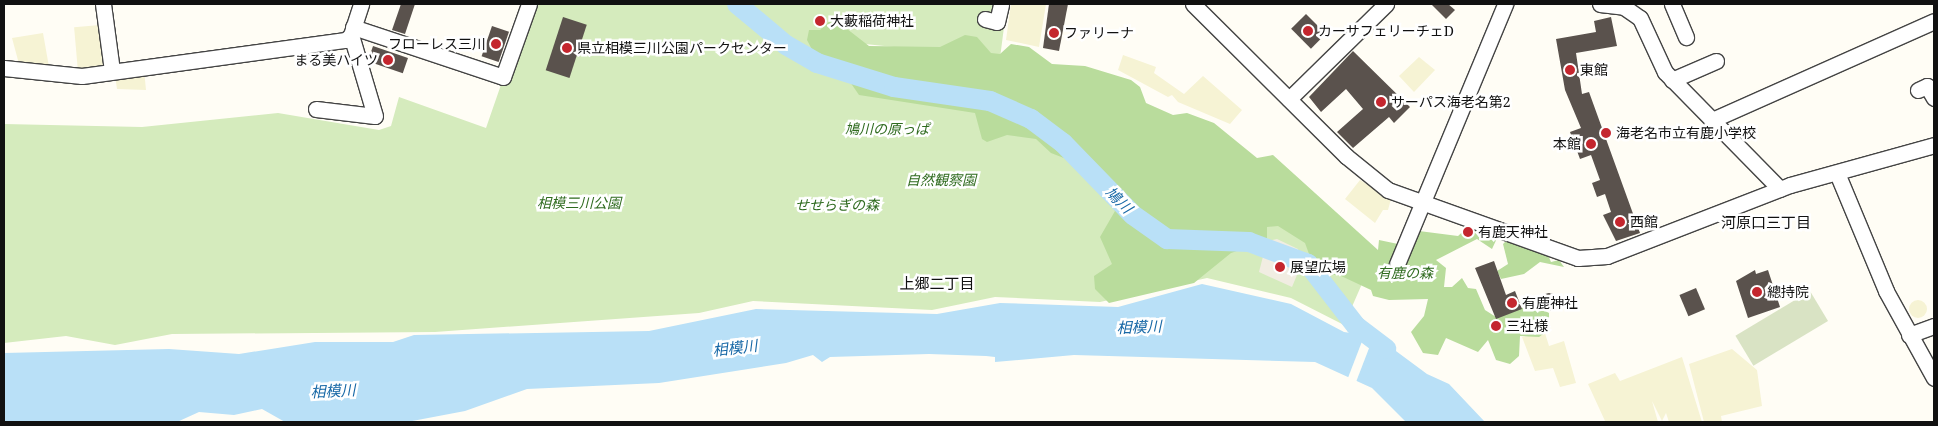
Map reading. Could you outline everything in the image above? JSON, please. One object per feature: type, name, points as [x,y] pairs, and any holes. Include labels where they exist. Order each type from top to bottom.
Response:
[{"type":"street","points":[[103,4],[112,71]]},
{"type":"street","points":[[4,68],[82,76],[346,40],[352,31],[361,4]]},
{"type":"street","points":[[352,31],[503,77],[529,4]]},
{"type":"street","points":[[986,19],[997,22],[1001,4]]},
{"type":"street","points":[[1193,4],[1366,174],[1395,194],[1587,260],[1607,256],[1780,189],[1934,144]]},
{"type":"street","points":[[1289,100],[1386,4]]},
{"type":"street","points":[[1397,264],[1505,4]]},
{"type":"street","points":[[1610,4],[1640,18],[1672,80],[1780,189]]},
{"type":"street","points":[[1672,4],[1680,32]]},
{"type":"street","points":[[1712,120],[1934,21]]},
{"type":"street","points":[[316,109],[375,116],[352,31]]},
{"type":"street","points":[[1672,80],[1708,61]]},
{"type":"street","points":[[1837,173],[1909,335],[1934,378]]},
{"type":"street","points":[[1909,335],[1934,326]]},
{"type":"shaded area","points":[[1011,4],[1046,4],[1039,47],[1006,40]]},
{"type":"shaded area","points":[[100,25],[104,67],[78,69],[74,27]]},
{"type":"shaded area","points":[[43,33],[49,67],[19,64],[12,38]]},
{"type":"shaded area","points":[[1123,55],[1156,67],[1154,73],[1184,94],[1203,76],[1242,110],[1230,124],[1178,102],[1172,95],[1168,97],[1118,70]]},
{"type":"shaded area","points":[[1419,57],[1435,70],[1414,92],[1399,76]]},
{"type":"shaded area","points":[[144,70],[146,90],[117,89],[115,75]]},
{"type":"shaded area","points":[[1360,180],[1391,199],[1388,210],[1383,210],[1375,223],[1345,199]]},
{"type":"shaded area","name":"展望広場","points":[[1277,239],[1298,249],[1302,263],[1292,287],[1259,272],[1267,241]]},
{"type":"shaded area","points":[[1918,300],[1924,303],[1927,309],[1924,315],[1918,318],[1912,315],[1909,309],[1912,303]]},
{"type":"shaded area","points":[[1545,333],[1549,346],[1564,341],[1576,383],[1560,387],[1553,368],[1535,371],[1522,337]]},
{"type":"shaded area","points":[[1732,349],[1757,370],[1762,406],[1721,416],[1722,422],[1704,422],[1689,364]]},
{"type":"shaded area","points":[[1682,357],[1702,422],[1669,422],[1666,413],[1662,421],[1652,401],[1658,422],[1605,421],[1588,384],[1615,373],[1620,381]]},
{"type":"green space","name":"相模三川公園","points":[[529,4],[1007,4],[1000,58],[865,44],[864,48],[1375,254],[1344,325],[1291,298],[1207,278],[1100,302],[995,297],[932,310],[753,301],[699,313],[435,332],[172,334],[115,345],[66,336],[4,343],[4,124],[142,127],[278,113],[379,130],[391,126],[399,97],[486,128]]},
{"type":"green space","name":"有鹿の森","points":[[833,18],[869,46],[940,47],[965,35],[977,37],[991,53],[1000,54],[1011,44],[1029,47],[1052,64],[1085,66],[1131,80],[1140,87],[1146,103],[1173,115],[1187,113],[1214,123],[1257,158],[1273,155],[1378,250],[1379,240],[1398,244],[1419,231],[1458,236],[1471,224],[1499,234],[1492,249],[1477,239],[1436,260],[1446,268],[1444,287],[1452,287],[1462,278],[1468,288],[1476,289],[1485,310],[1496,317],[1532,304],[1549,313],[1549,330],[1539,337],[1520,336],[1519,356],[1510,364],[1496,360],[1488,340],[1478,352],[1446,338],[1438,355],[1423,353],[1411,332],[1424,316],[1428,299],[1389,300],[1373,296],[1371,290],[1339,275],[1315,275],[1302,263],[1309,254],[1305,243],[1278,226],[1267,227],[1267,241],[1231,253],[1194,283],[1109,303],[1095,289],[1094,276],[1112,264],[1100,237],[1115,211],[1110,202],[1069,160],[1051,153],[1036,139],[1007,135],[987,142],[982,139],[975,113],[859,95],[848,79],[818,61],[807,40],[809,30],[820,30]]},
{"type":"green space","points":[[1508,239],[1547,253],[1551,262],[1559,260],[1564,267],[1540,262],[1524,274],[1501,279],[1497,271],[1508,264],[1503,244]]},
{"type":"green space","points":[[1810,291],[1828,321],[1753,366],[1735,336]]},
{"type":"water","name":"相模川","points":[[1202,284],[1291,304],[1344,332],[1377,337],[1427,374],[1449,384],[1485,422],[1406,422],[1372,388],[1315,362],[1074,355],[995,362],[995,357],[929,354],[830,357],[822,362],[813,355],[786,363],[659,383],[527,389],[465,411],[407,422],[285,422],[262,409],[234,415],[199,412],[177,422],[4,422],[4,353],[169,349],[239,354],[315,342],[393,342],[414,335],[649,331],[756,309],[937,314],[1000,303],[1118,307]]},
{"type":"pier","points":[[1366,331],[1374,334],[1356,382],[1348,379]]},
{"type":"building","points":[[401,4],[415,4],[405,34],[392,30]]},
{"type":"building","name":"ファリーナ","points":[[1049,4],[1068,4],[1059,51],[1043,48]]},
{"type":"building","points":[[1431,4],[1448,4],[1455,10],[1446,19]]},
{"type":"building","name":"カーサフェリーチェD","points":[[1306,14],[1326,34],[1311,49],[1291,29]]},
{"type":"building","name":"県立相模三川公園パークセンター","points":[[563,17],[587,25],[569,78],[546,70]]},
{"type":"building","points":[[1611,17],[1617,46],[1576,53],[1582,94],[1589,92],[1640,233],[1616,241],[1603,215],[1611,212],[1605,194],[1597,197],[1592,183],[1600,180],[1591,155],[1580,159],[1570,132],[1581,128],[1565,90],[1556,39],[1596,32],[1594,21]]},
{"type":"building","name":"フローレス三川","points":[[492,26],[509,32],[499,62],[482,56]]},
{"type":"building","name":"まる美ハイツ","points":[[373,46],[408,58],[403,73],[368,61]]},
{"type":"building","name":"サーパス海老名第2","points":[[1353,51],[1410,107],[1394,123],[1389,117],[1353,148],[1337,132],[1363,109],[1346,89],[1321,112],[1309,97]]},
{"type":"building","points":[[1494,261],[1506,295],[1515,291],[1522,309],[1496,319],[1475,268]]},
{"type":"building","name":"總持院","points":[[1755,270],[1756,274],[1768,270],[1780,307],[1748,318],[1736,281]]},
{"type":"building","points":[[1696,288],[1705,309],[1688,316],[1679,295]]},
{"type":"building","points":[[1549,293],[1555,296],[1558,302],[1555,308],[1549,311],[1543,308],[1540,302],[1543,296]]},
{"type":"waterway","name":"鳩川","points":[[737,4],[786,45],[817,63],[894,87],[990,101],[1031,119],[1063,143],[1133,215],[1167,239],[1249,242],[1308,264],[1356,326],[1386,349]]},
{"type":"place","name":"大藪稲荷神社","points":[[820,21]]},
{"type":"place","name":"カーサフェリーチェD","points":[[1308,31]]},
{"type":"place","name":"ファリーナ","points":[[1054,33]]},
{"type":"place","name":"フローレス三川","points":[[496,44]]},
{"type":"place","name":"県立相模三川公園パークセンター","points":[[567,48]]},
{"type":"place","name":"まる美ハイツ","points":[[388,60]]},
{"type":"place","name":"東館","points":[[1570,70]]},
{"type":"place","name":"サーパス海老名第2","points":[[1381,102]]},
{"type":"place","name":"海老名市立有鹿小学校","points":[[1606,133]]},
{"type":"place","name":"本館","points":[[1591,144]]},
{"type":"place","name":"西館","points":[[1620,222]]},
{"type":"place","name":"有鹿天神社","points":[[1468,232]]},
{"type":"place","name":"展望広場","points":[[1280,267]]},
{"type":"place","name":"總持院","points":[[1757,292]]},
{"type":"place","name":"有鹿神社","points":[[1512,303]]},
{"type":"place","name":"三社様","points":[[1496,326]]},
{"type":"district","name":"河原口三丁目","points":[[1766,223]]},
{"type":"district","name":"上郷二丁目","points":[[937,284]]},
{"type":"park label","name":"鳩川の原っぱ","points":[[887,129]]},
{"type":"park label","name":"自然観察園","points":[[941,180]]},
{"type":"park label","name":"せせらぎの森","points":[[837,205]]}]
